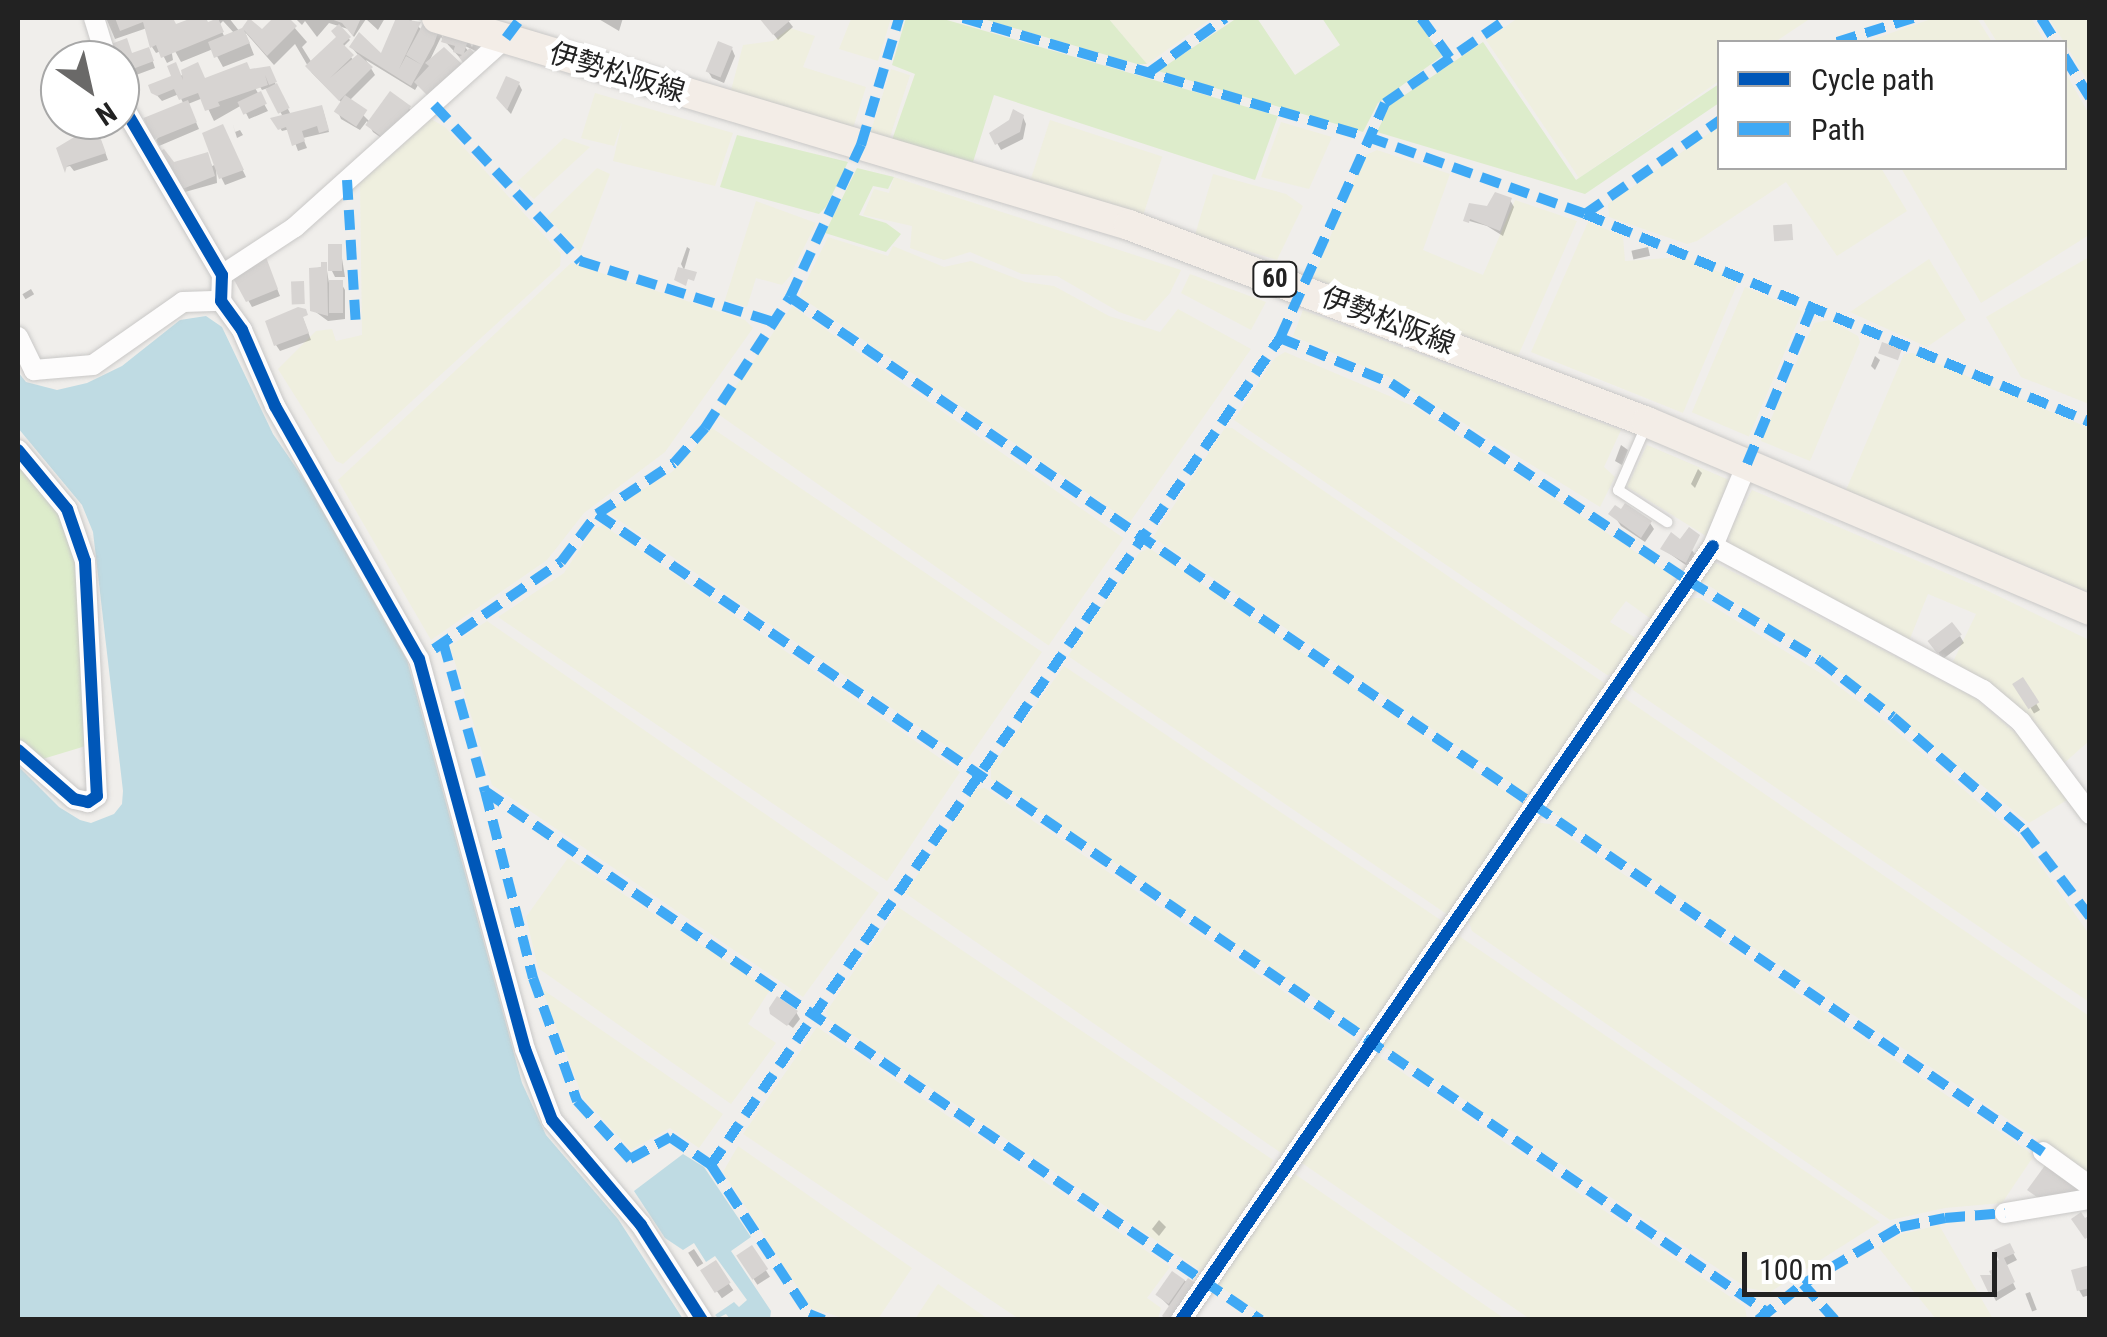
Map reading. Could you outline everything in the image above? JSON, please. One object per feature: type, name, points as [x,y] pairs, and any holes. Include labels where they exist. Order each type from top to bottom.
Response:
[{"type":"main road","name":"伊勢松阪線","points":[[437,18],[1130,225],[1648,422],[2090,610]]},
{"type":"street","points":[[222,275],[295,228],[506,38]]},
{"type":"street","points":[[140,135],[222,275],[221,301],[242,330],[275,406],[419,659],[525,1049],[552,1120],[641,1225],[702,1320]]},
{"type":"street","points":[[18,337],[34,370],[93,365],[183,302],[221,301]]},
{"type":"street","points":[[18,450],[67,510],[85,560],[97,796],[88,802],[74,800],[18,750]]},
{"type":"street","points":[[1181,1320],[1713,546],[1747,464]]},
{"type":"street","points":[[1713,546],[1984,690],[2021,722],[2090,814]]},
{"type":"street","points":[[2043,1152],[2090,1186]]},
{"type":"street","points":[[2005,1214],[2090,1200]]},
{"type":"lane","points":[[1648,422],[1618,490],[1667,522]]},
{"type":"green space","points":[[847,18],[891,18],[878,61],[839,49],[851,19]]},
{"type":"green space","points":[[906,18],[940,18],[1278,116],[1255,180],[994,95],[973,162],[892,140],[915,74],[892,65]]},
{"type":"green space","points":[[980,18],[1108,18],[1147,64],[1137,64]]},
{"type":"green space","points":[[1108,18],[1212,18],[1147,64]]},
{"type":"green space","points":[[1237,18],[1257,18],[1295,75],[1340,45],[1322,18],[1415,18],[1442,56],[1378,103],[1363,132],[1158,71]]},
{"type":"green space","points":[[1518,18],[1811,18],[1778,40],[1717,40],[1717,82],[1579,178],[1486,40]]},
{"type":"green space","points":[[1934,18],[1977,18],[1991,40],[1871,40]]},
{"type":"green space","points":[[1982,18],[2031,18],[2044,40],[1996,40]]},
{"type":"green space","points":[[2049,18],[2089,18],[2089,83],[2067,47],[2067,40],[2063,40]]},
{"type":"green space","points":[[790,28],[815,36],[803,67],[866,87],[853,128],[730,94],[743,45],[773,41]]},
{"type":"green space","points":[[1483,42],[1576,180],[1717,85],[1717,104],[1585,194],[1377,132],[1390,105]]},
{"type":"green space","points":[[891,69],[910,75],[889,141],[870,135]]},
{"type":"green space","points":[[2067,76],[2089,114],[2089,235],[1981,303],[1902,170],[2067,170]]},
{"type":"green space","points":[[595,93],[733,133],[715,186],[613,161],[622,122],[614,146],[581,138]]},
{"type":"green space","points":[[431,119],[445,127],[561,254],[560,266],[343,464],[336,461],[278,369],[316,331],[332,329],[336,341],[362,335],[360,183]]},
{"type":"green space","points":[[1050,120],[1162,156],[1143,215],[1031,179]]},
{"type":"green space","points":[[1281,122],[1332,137],[1309,189],[1261,177]]},
{"type":"green space","points":[[1717,127],[1717,170],[1882,170],[1907,211],[1837,256],[1786,182],[1687,244],[1609,217],[1608,204]]},
{"type":"green space","points":[[737,135],[848,162],[826,207],[819,214],[720,187]]},
{"type":"green space","points":[[564,138],[590,147],[534,199],[516,183]]},
{"type":"green space","points":[[1377,150],[1450,174],[1423,250],[1483,275],[1515,200],[1577,221],[1518,356],[1313,278],[1364,156]]},
{"type":"green space","points":[[597,168],[610,174],[580,252],[547,217]]},
{"type":"green space","points":[[857,168],[894,177],[888,189],[873,186],[859,215],[886,223],[901,234],[886,252],[825,233]]},
{"type":"green space","points":[[1213,174],[1286,194],[1303,206],[1277,260],[1195,235]]},
{"type":"green space","points":[[894,177],[1181,270],[1170,293],[1145,321],[1119,312],[1057,276],[1022,274],[970,252],[944,260],[910,248],[912,226],[863,215],[874,189],[889,193]]},
{"type":"green space","points":[[756,201],[816,223],[790,276],[782,285],[756,278],[747,307],[725,300]]},
{"type":"green space","points":[[1588,222],[1623,236],[1625,261],[1682,257],[1739,280],[1683,413],[1531,352]]},
{"type":"green space","points":[[828,237],[888,256],[893,246],[944,267],[971,261],[1025,282],[1054,286],[1109,316],[1160,332],[1178,309],[1251,349],[1130,522],[799,296]]},
{"type":"green space","points":[[2089,257],[2089,404],[2021,377],[1986,317]]},
{"type":"green space","points":[[1929,259],[1966,320],[1927,347],[1850,312]]},
{"type":"green space","points":[[571,263],[745,320],[753,328],[665,452],[584,513],[547,560],[431,640],[338,480]]},
{"type":"green space","points":[[1190,274],[1266,302],[1251,330],[1181,293]]},
{"type":"green space","points":[[1745,287],[1802,311],[1749,436],[1692,412]]},
{"type":"green space","points":[[792,306],[1124,538],[1049,646],[717,413]]},
{"type":"green space","points":[[1303,310],[1621,430],[1604,467],[1615,477],[1600,507],[1389,377],[1293,336]]},
{"type":"green space","points":[[1829,320],[1858,336],[1860,342],[1810,461],[1761,441],[1814,323]]},
{"type":"green space","points":[[1285,352],[1413,406],[1674,577],[1675,584],[1651,619],[1626,601],[1610,622],[1639,640],[1616,673],[1607,675],[1234,420],[1275,358]]},
{"type":"green space","points":[[1913,353],[2089,428],[2089,592],[1846,490],[1904,354]]},
{"type":"green space","points":[[712,428],[1042,652],[967,760],[610,514],[612,508],[672,472]]},
{"type":"green space","points":[[1225,428],[1232,428],[1607,685],[1538,790],[1528,795],[1153,537]]},
{"type":"green space","points":[[1647,445],[1729,480],[1706,536],[1627,487]]},
{"type":"green space","points":[[18,459],[52,497],[73,535],[85,650],[89,745],[36,761],[18,740]]},
{"type":"green space","points":[[1752,490],[1988,591],[2089,640],[2089,741],[2063,764],[2034,721],[1991,686],[1952,664],[1976,614],[1928,594],[1909,641],[1731,550],[1729,532]]},
{"type":"green space","points":[[603,525],[960,772],[887,881],[498,617],[564,573],[592,530]]},
{"type":"green space","points":[[1149,548],[1520,802],[1522,811],[1448,915],[1068,656],[1139,553]]},
{"type":"green space","points":[[1712,561],[1975,698],[2019,736],[2067,800],[2029,823],[1820,656],[1700,580]]},
{"type":"green space","points":[[1689,598],[1700,598],[1825,676],[1887,723],[2024,842],[2089,934],[2089,1002],[1633,690],[1630,681]]},
{"type":"green space","points":[[487,621],[879,893],[803,997],[492,785],[450,646]]},
{"type":"green space","points":[[1064,666],[1445,923],[1368,1034],[991,779],[991,767]]},
{"type":"green space","points":[[1620,695],[2089,1016],[2089,1174],[1551,811],[1546,801]]},
{"type":"green space","points":[[985,788],[1356,1041],[1359,1048],[1284,1155],[905,893],[976,789]]},
{"type":"green space","points":[[1533,822],[1550,824],[2028,1151],[2033,1157],[2002,1203],[1945,1208],[1890,1220],[1472,931],[1467,916]]},
{"type":"green space","points":[[568,858],[770,990],[748,1024],[776,1043],[731,1104],[538,968],[526,917]]},
{"type":"green space","points":[[898,907],[1273,1160],[1273,1172],[1204,1273],[829,1019],[826,1012]]},
{"type":"green space","points":[[1456,934],[1880,1222],[1770,1292],[1747,1288],[1385,1047],[1382,1038]]},
{"type":"green space","points":[[542,989],[723,1114],[699,1148],[670,1128],[631,1150],[583,1098]]},
{"type":"green space","points":[[817,1027],[1170,1267],[1147,1298],[1161,1308],[1158,1319],[1019,1319],[743,1134]]},
{"type":"green space","points":[[1377,1055],[1745,1307],[1747,1319],[1530,1319],[1299,1161],[1369,1057]]},
{"type":"green space","points":[[738,1146],[912,1268],[878,1319],[846,1319],[811,1308],[723,1172]]},
{"type":"green space","points":[[1292,1172],[1505,1319],[1270,1319],[1219,1286],[1218,1276]]},
{"type":"green space","points":[[1939,1225],[1993,1319],[1936,1319],[1878,1247],[1902,1234]]},
{"type":"green space","points":[[938,1284],[988,1319],[915,1319]]},
{"type":"water","points":[[206,316],[222,327],[273,434],[308,485],[407,660],[522,1083],[546,1135],[618,1219],[683,1319],[18,1319],[18,766],[59,807],[91,823],[114,814],[122,804],[123,791],[93,532],[82,505],[18,428],[18,372],[26,382],[57,390],[87,383],[122,366],[180,320]]},
{"type":"water","points":[[683,1154],[704,1167],[751,1237],[731,1251],[771,1311],[770,1319],[730,1319],[726,1314],[718,1318],[715,1315],[734,1302],[739,1307],[747,1300],[715,1256],[706,1262],[694,1243],[683,1250],[665,1238],[634,1191]]},
{"type":"building","points":[[115,18],[173,18],[176,24],[192,18],[206,18],[208,22],[218,18],[224,32],[161,58],[156,45],[150,48],[143,22],[120,31]]},
{"type":"building","points":[[249,18],[262,29],[273,18],[289,18],[297,26],[267,56],[244,30],[250,43],[214,58],[208,42],[242,28]]},
{"type":"building","points":[[328,18],[361,18],[353,36],[342,23]]},
{"type":"building","points":[[396,18],[421,22],[399,69],[406,56],[422,65],[406,55],[424,22],[440,27],[434,44],[411,86],[349,47],[359,32],[381,53]]},
{"type":"building","points":[[759,18],[793,18],[773,35]]},
{"type":"building","points":[[339,24],[351,37],[343,44],[354,55],[330,78],[358,54],[373,67],[339,101],[305,66],[336,37],[331,31]]},
{"type":"building","points":[[446,29],[469,37],[464,53],[470,48],[477,56],[466,67],[459,57],[462,55],[453,52],[455,46],[441,42]]},
{"type":"building","points":[[718,41],[733,47],[720,78],[706,72]]},
{"type":"building","points":[[149,47],[154,61],[140,66],[140,50]]},
{"type":"building","points":[[444,47],[463,65],[431,99],[414,82],[429,66],[425,63]]},
{"type":"building","points":[[176,62],[183,80],[181,70],[198,62],[205,78],[247,62],[250,69],[270,66],[277,82],[269,85],[265,75],[268,85],[218,102],[220,106],[205,111],[198,93],[179,100],[174,89],[157,96],[151,93],[148,85],[171,76],[167,66]]},
{"type":"building","points":[[506,76],[520,82],[507,110],[496,98]]},
{"type":"building","points":[[277,83],[290,108],[278,114],[265,89]]},
{"type":"building","points":[[261,91],[267,104],[243,115],[237,102]]},
{"type":"building","points":[[390,91],[411,106],[386,140],[365,125]]},
{"type":"building","points":[[345,95],[367,110],[356,127],[334,112]]},
{"type":"building","points":[[188,100],[197,122],[152,140],[143,118]]},
{"type":"building","points":[[322,105],[329,130],[319,133],[317,126],[302,131],[305,141],[292,146],[286,127],[278,130],[270,118]]},
{"type":"building","points":[[1013,109],[1024,115],[1020,132],[995,145],[989,133],[1009,120]]},
{"type":"building","points":[[223,124],[244,170],[219,179],[202,133]]},
{"type":"building","points":[[69,140],[101,140],[106,153],[67,166],[65,173],[56,148]]},
{"type":"building","points":[[164,149],[174,162],[208,152],[215,176],[180,190],[159,152]]},
{"type":"building","points":[[1495,192],[1512,198],[1500,231],[1470,219],[1469,223],[1463,221],[1469,203],[1487,206]]},
{"type":"building","points":[[1792,224],[1793,240],[1774,241],[1773,225]]},
{"type":"building","points":[[328,244],[342,244],[342,271],[328,271]]},
{"type":"building","points":[[266,257],[278,289],[246,302],[232,276]]},
{"type":"building","points":[[321,262],[327,262],[328,316],[310,311],[309,268],[321,267]]},
{"type":"building","points":[[678,267],[697,272],[694,281],[688,279],[686,286],[674,280]]},
{"type":"building","points":[[329,280],[343,280],[343,313],[329,313]]},
{"type":"building","points":[[291,281],[304,281],[305,304],[292,304]]},
{"type":"building","points":[[298,307],[306,309],[308,315],[303,317],[309,333],[274,346],[265,321]]},
{"type":"building","points":[[1882,342],[1902,349],[1898,360],[1878,353]]},
{"type":"building","points":[[1625,503],[1652,521],[1641,538],[1608,514],[1615,505],[1621,509]]},
{"type":"building","points":[[1689,527],[1700,535],[1686,563],[1660,549],[1671,532],[1680,539]]},
{"type":"building","points":[[1952,622],[1962,635],[1937,654],[1928,641]]},
{"type":"building","points":[[2023,677],[2039,702],[2028,709],[2012,684]]},
{"type":"building","points":[[777,996],[798,1011],[787,1026],[770,1014],[769,1008]]},
{"type":"building","points":[[2046,1164],[2081,1188],[2078,1193],[2045,1203],[2027,1190]]},
{"type":"building","points":[[2081,1212],[2085,1218],[2090,1215],[2090,1236],[2085,1239],[2071,1219]]},
{"type":"building","points":[[2010,1243],[2015,1253],[2004,1258],[2015,1282],[1990,1296],[1980,1275],[1991,1275],[1989,1271],[1996,1268],[1993,1262],[1999,1260],[1994,1250]]},
{"type":"building","points":[[752,1245],[768,1269],[752,1280],[736,1256]]},
{"type":"building","points":[[716,1260],[731,1283],[715,1293],[700,1270]]},
{"type":"building","points":[[2090,1265],[2090,1288],[2077,1291],[2071,1270]]},
{"type":"building","points":[[1172,1271],[1185,1280],[1168,1304],[1155,1295]]},
{"type":"building","points":[[1188,1278],[1197,1284],[1173,1320],[1167,1320],[1162,1316]]},
{"type":"marked path","points":[[506,38],[521,18]]},
{"type":"marked path","points":[[434,649],[561,562],[597,514],[674,463],[705,428],[790,297],[861,145],[899,18]]},
{"type":"marked path","points":[[963,18],[1368,137],[1585,214],[2090,422]]},
{"type":"marked path","points":[[1148,73],[1225,18]]},
{"type":"marked path","points":[[1421,18],[1450,58]]},
{"type":"marked path","points":[[711,1165],[1280,338],[1385,103],[1508,18]]},
{"type":"marked path","points":[[1843,40],[1913,18]]},
{"type":"marked path","points":[[2041,18],[2055,40]]},
{"type":"marked path","points":[[2067,61],[2090,98]]},
{"type":"marked path","points":[[434,105],[580,261],[773,322]]},
{"type":"marked path","points":[[1585,214],[1717,122]]},
{"type":"marked path","points":[[347,180],[356,326]]},
{"type":"marked path","points":[[790,297],[2043,1152]]},
{"type":"marked path","points":[[1747,464],[1813,305]]},
{"type":"marked path","points":[[1280,338],[1391,383],[1689,581],[1819,660],[1893,717],[2024,830],[2090,917]]},
{"type":"marked path","points":[[597,514],[1764,1310]]},
{"type":"marked path","points":[[443,642],[485,791],[1261,1320]]},
{"type":"marked path","points":[[485,791],[533,978],[577,1101],[630,1159],[670,1137],[711,1165],[809,1314],[824,1320]]},
{"type":"marked path","points":[[1758,1320],[1803,1284],[1900,1227],[2005,1213]]},
{"type":"marked path","points":[[1803,1284],[1835,1320]]},
{"type":"cycle path","points":[[140,135],[222,275],[221,301],[242,330],[275,406],[419,659],[525,1049],[552,1120],[641,1225],[702,1320]]},
{"type":"cycle path","points":[[18,450],[67,509],[85,561],[97,796],[88,802],[74,799],[18,750]]},
{"type":"cycle path","points":[[1181,1320],[1713,546]]}]
